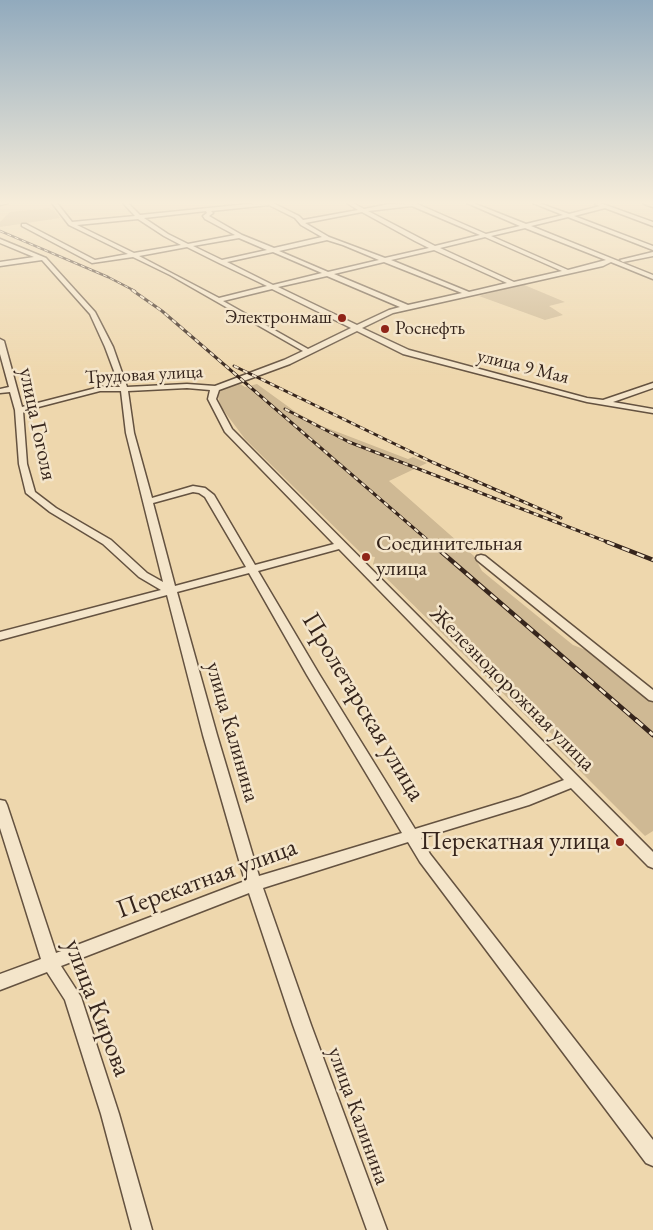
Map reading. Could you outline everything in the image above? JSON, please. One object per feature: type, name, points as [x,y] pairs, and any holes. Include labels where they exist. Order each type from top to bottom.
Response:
[{"type":"street","points":[[0,264],[25,260]]},
{"type":"street","name":"улица Калинина","points":[[43,260],[93,313],[109,347],[124,393],[130,433],[171,591],[210,735],[254,884],[302,1025],[377,1230]]},
{"type":"street","points":[[88,260],[100,262],[108,260]]},
{"type":"street","points":[[145,260],[309,352]]},
{"type":"street","name":"улица 9 Мая","points":[[218,260],[356,329],[428,360],[602,403],[653,411]]},
{"type":"street","points":[[221,262],[228,260]]},
{"type":"street","points":[[299,260],[406,307]]},
{"type":"street","points":[[218,300],[381,260]]},
{"type":"street","points":[[384,260],[467,293]]},
{"type":"street","points":[[461,260],[513,284]]},
{"type":"street","points":[[541,260],[568,272]]},
{"type":"street","name":"Трудовая улица","points":[[19,410],[92,391],[124,393],[187,386],[216,388],[309,352],[334,341],[379,316],[406,307],[603,264],[608,260]]},
{"type":"street","points":[[610,260],[653,277]]},
{"type":"street","points":[[334,341],[357,336],[375,338]]},
{"type":"street","name":"улица Гоголя","points":[[0,341],[19,410],[23,464],[30,493],[53,510],[107,542],[143,574],[171,591]]},
{"type":"street","points":[[602,403],[653,386]]},
{"type":"street","name":"Железнодорожная улица","points":[[216,388],[212,392],[212,399],[228,430],[576,781],[653,862]]},
{"type":"street","points":[[0,391],[14,389]]},
{"type":"street","name":"Пролетарская улица","points":[[147,502],[188,490],[206,492],[313,675],[425,858],[653,1156]]},
{"type":"street","points":[[0,636],[342,545]]},
{"type":"street","points":[[481,558],[653,697]]},
{"type":"street","name":"Перекатная улица","points":[[0,982],[51,964],[254,884],[524,801],[576,781]]},
{"type":"street","name":"улица Кирова","points":[[0,805],[51,964],[72,997],[110,1114],[142,1230]]},
{"type":"shaded area","points":[[522,284],[565,302],[549,306],[563,315],[545,320],[479,296]]},
{"type":"shaded area","points":[[237,382],[245,387],[257,384],[297,413],[322,426],[408,459],[413,457],[427,463],[389,481],[474,556],[482,571],[493,580],[573,645],[586,650],[596,651],[653,697],[653,831],[645,836],[550,741],[554,739],[551,733],[540,730],[382,574],[373,564],[375,557],[363,555],[245,439],[221,407],[217,394],[225,385]]},
{"type":"railway","points":[[69,260],[135,291]]},
{"type":"railway","points":[[132,290],[162,311],[431,543]]},
{"type":"railway","points":[[234,366],[432,462],[561,518]]},
{"type":"railway","points":[[285,409],[349,442],[610,543]]},
{"type":"railway","points":[[430,542],[637,721]]},
{"type":"railway","points":[[607,542],[653,560]]},
{"type":"railway","points":[[636,720],[653,735]]},
{"type":"place","name":"Электронмаш","points":[[342,318]]},
{"type":"place","name":"Роснефть","points":[[385,329]]},
{"type":"place","name":"Соединительная улица","points":[[366,557]]},
{"type":"place","name":"Перекатная улица","points":[[620,842]]}]
